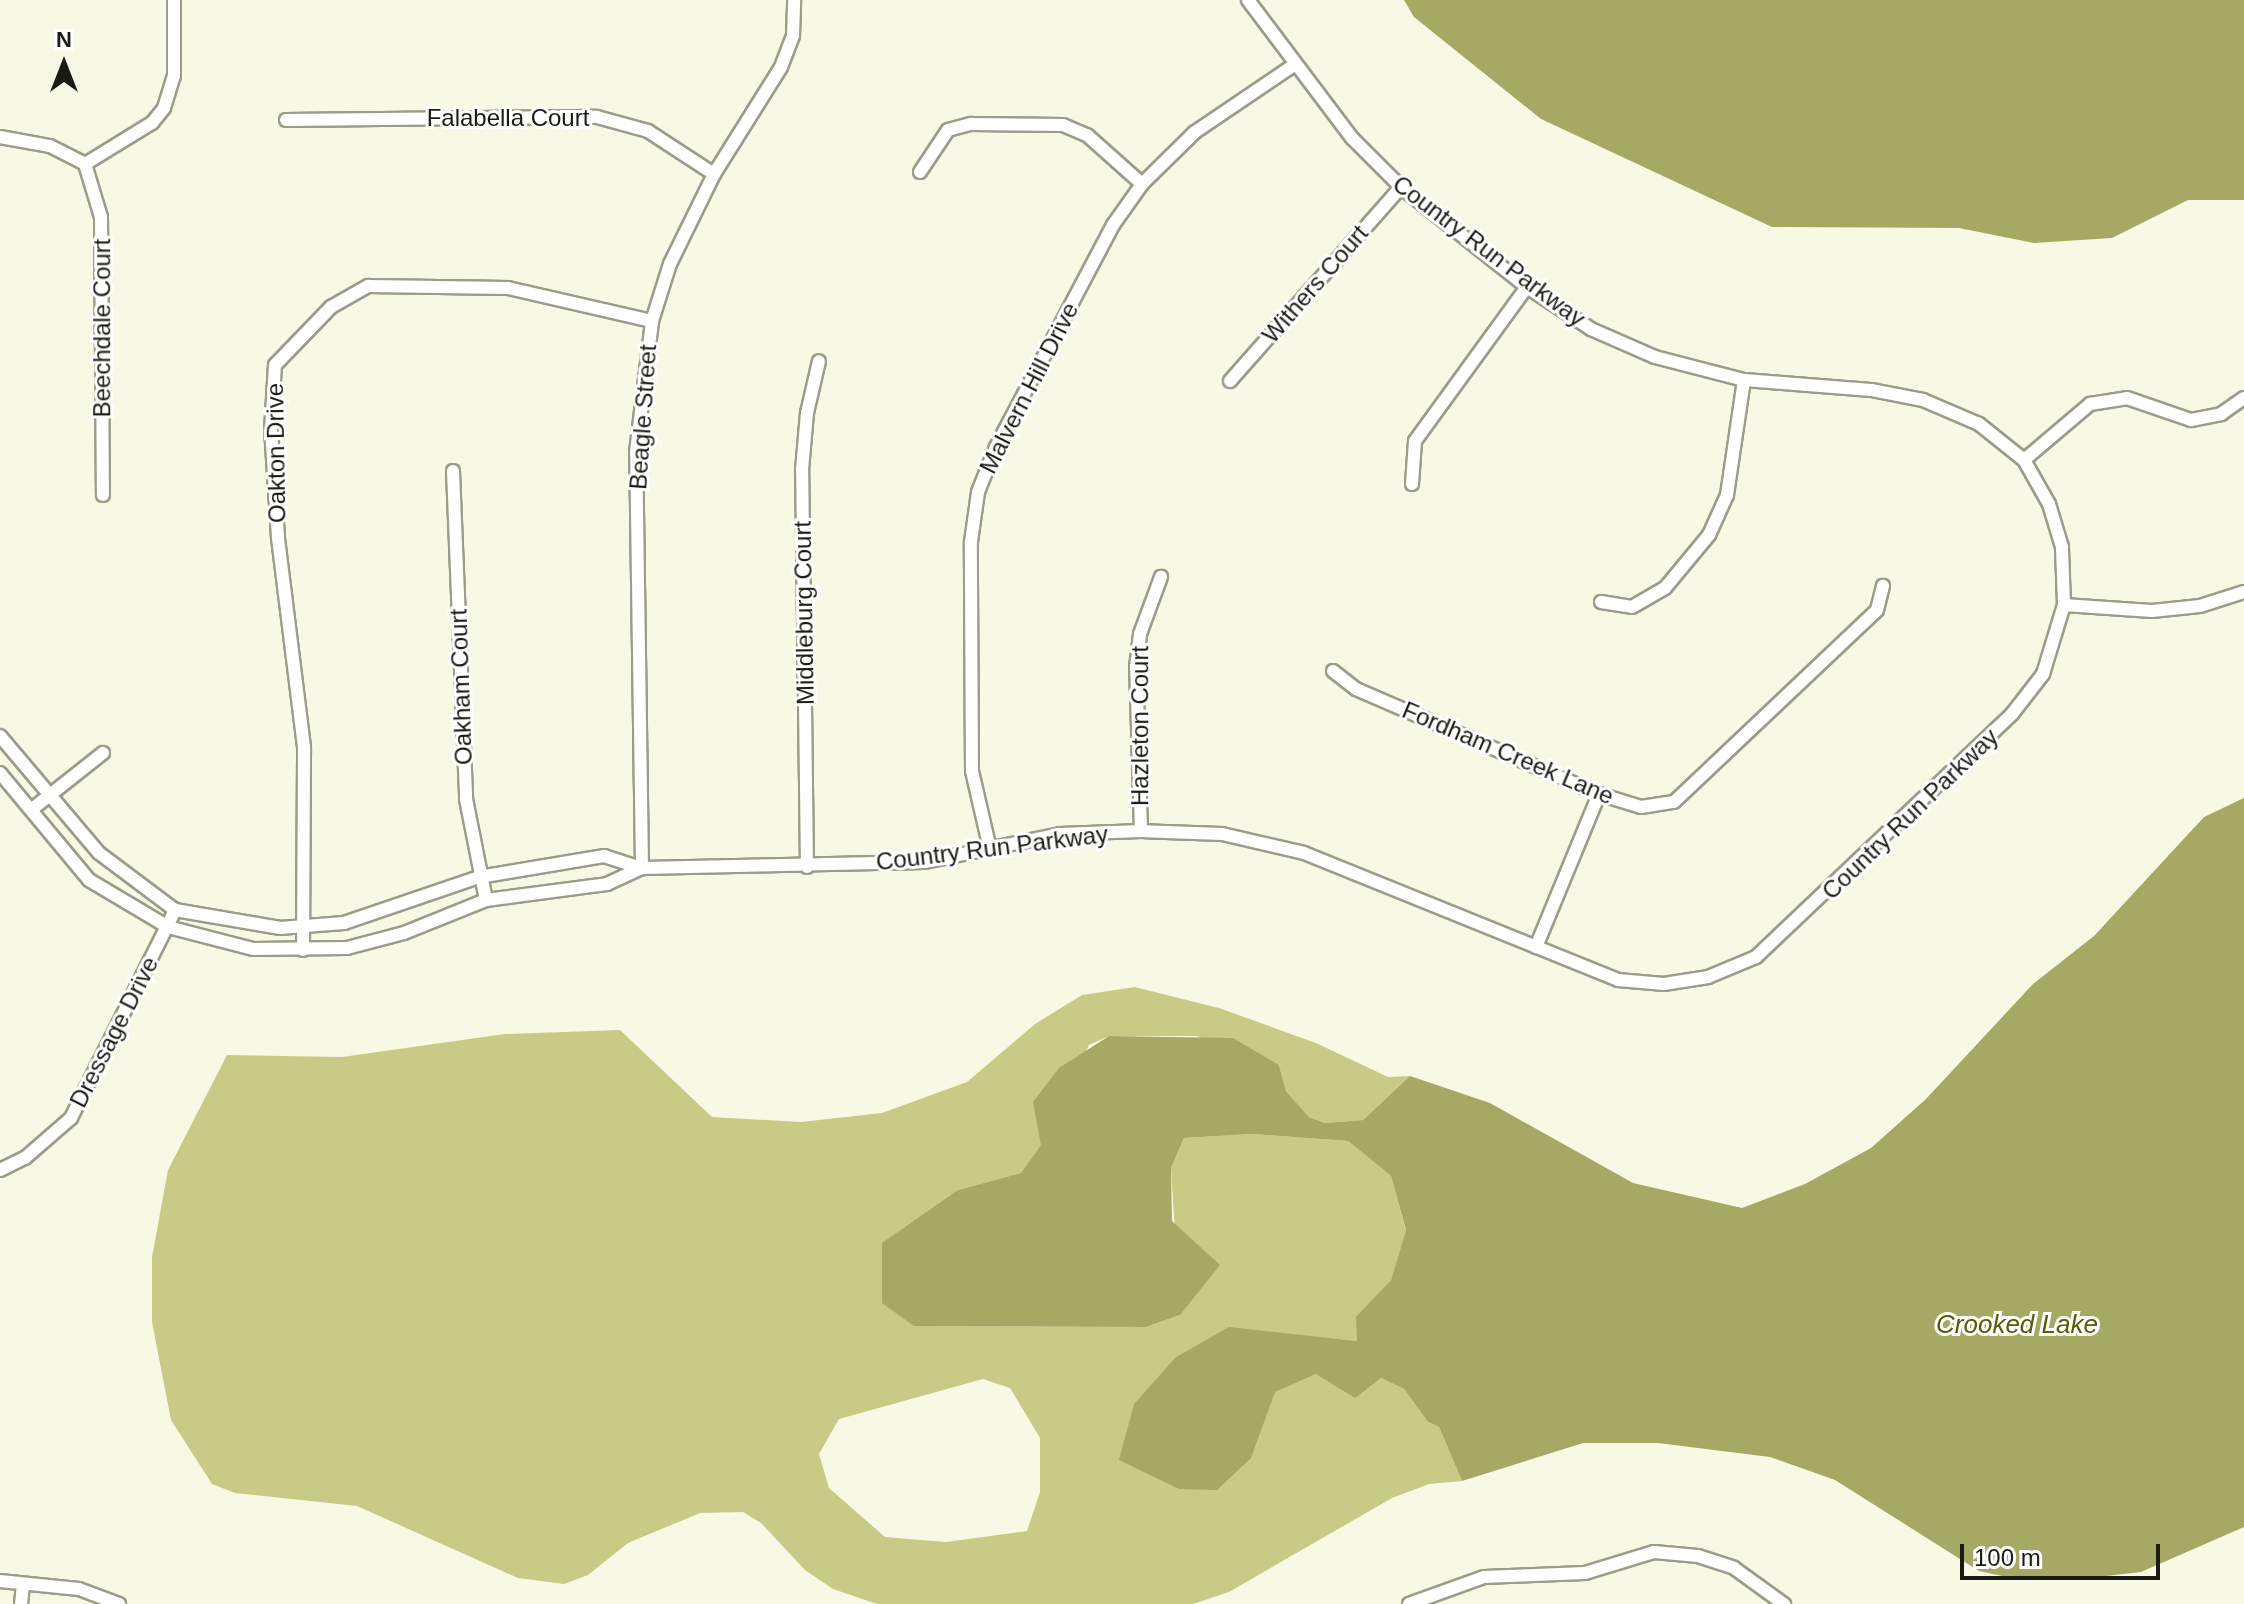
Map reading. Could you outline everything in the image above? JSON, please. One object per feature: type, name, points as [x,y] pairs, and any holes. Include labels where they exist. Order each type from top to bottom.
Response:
[{"type":"street","points":[[0,137],[50,146],[85,164],[152,123],[164,108],[174,76],[174,0]]},
{"type":"street","name":"Beagle Street","points":[[642,868],[636,452],[652,321],[670,264],[714,174],[781,67],[793,35],[794,0]]},
{"type":"street","name":"Country Run Parkway","points":[[0,736],[99,853],[175,910],[280,928],[303,923],[344,923],[381,914],[479,877],[604,856],[642,868],[807,867],[924,862],[1060,834],[1141,831],[1222,834],[1304,853],[1618,980],[1664,984],[1708,977],[1756,957],[2012,714],[2043,674],[2064,605],[2062,547],[2049,504],[2024,460],[1979,424],[1923,400],[1871,390],[1744,380],[1655,357],[1591,329],[1527,287],[1401,187],[1352,138],[1248,0]]},
{"type":"street","name":"Malvern Hill Drive","points":[[990,849],[972,771],[971,542],[978,492],[996,447],[1105,239],[1142,184],[1195,132],[1294,65]]},
{"type":"street","name":"Falabella Court","points":[[286,120],[597,117],[648,131],[714,174]]},
{"type":"street","points":[[920,172],[948,130],[971,124],[1063,125],[1087,135],[1142,184]]},
{"type":"street","name":"Beechdale Court","points":[[85,164],[101,217],[103,495]]},
{"type":"street","name":"Withers Court","points":[[1230,381],[1401,187]]},
{"type":"street","name":"Oakton Drive","points":[[303,950],[304,747],[278,537],[271,430],[275,365],[331,307],[368,286],[508,288],[652,321]]},
{"type":"street","points":[[1412,484],[1415,441],[1527,287]]},
{"type":"street","name":"Middleburg Court","points":[[807,867],[802,470],[807,413],[819,361]]},
{"type":"street","points":[[1601,602],[1632,607],[1665,588],[1709,535],[1727,495],[1744,380]]},
{"type":"street","points":[[2024,460],[2090,404],[2127,398],[2191,420],[2221,414],[2244,398]]},
{"type":"street","name":"Oakham Court","points":[[453,471],[466,799],[486,900]]},
{"type":"street","name":"Hazleton Court","points":[[1141,831],[1136,667],[1140,634],[1161,577]]},
{"type":"street","name":"Fordham Creek Lane","points":[[1333,671],[1356,689],[1599,794],[1641,807],[1674,802],[1877,610],[1883,586]]},
{"type":"street","points":[[2064,605],[2152,611],[2200,606],[2244,592]]},
{"type":"street","points":[[31,810],[103,753]]},
{"type":"street","name":"Country Run Parkway","points":[[0,773],[89,880],[168,927],[253,949],[347,948],[404,933],[486,900],[607,884],[642,868]]},
{"type":"street","points":[[1536,947],[1599,794]]},
{"type":"street","name":"Dressage Drive","points":[[0,1170],[25,1158],[71,1118],[175,910]]},
{"type":"street","points":[[1409,1604],[1484,1577],[1585,1573],[1654,1552],[1698,1556],[1734,1568],[1784,1604]]},
{"type":"street","points":[[0,1581],[79,1589],[119,1604]]},
{"type":"street","points":[[21,1604],[23,1584]]},
{"type":"shaded area","points":[[1135,987],[1219,1008],[1316,1043],[1388,1077],[1410,1076],[1363,1120],[1325,1123],[1309,1117],[1286,1091],[1279,1065],[1196,1036],[1109,1036],[1089,1045],[1042,1145],[1021,1173],[958,1190],[914,1326],[1146,1327],[1180,1315],[1171,1168],[1184,1138],[1253,1134],[1348,1141],[1391,1176],[1406,1231],[1391,1280],[1357,1317],[1357,1341],[1229,1328],[1176,1357],[1251,1457],[1274,1392],[1316,1374],[1381,1378],[1404,1389],[1428,1422],[1439,1427],[1462,1481],[1429,1484],[1392,1498],[1229,1592],[1193,1604],[877,1604],[833,1589],[805,1570],[761,1523],[743,1512],[700,1513],[628,1543],[588,1575],[564,1584],[518,1578],[357,1506],[235,1493],[212,1484],[171,1420],[152,1322],[152,1257],[168,1170],[227,1055],[342,1057],[505,1034],[620,1030],[712,1117],[801,1122],[882,1113],[967,1082],[1035,1024],[1082,995]],"holes":[[[983,1379],[1010,1388],[1040,1438],[1040,1492],[1027,1531],[946,1542],[885,1537],[829,1488],[819,1454],[839,1419]]]},
{"type":"water","points":[[1404,0],[2244,0],[2244,200],[2188,200],[2112,238],[2034,243],[1959,228],[1772,227],[1541,119],[1414,17]]},
{"type":"water","name":"Crooked Lake","points":[[2244,798],[2244,1527],[2141,1572],[2089,1578],[2007,1577],[1979,1571],[1835,1480],[1770,1457],[1658,1443],[1583,1443],[1462,1481],[1439,1427],[1428,1422],[1404,1389],[1381,1378],[1355,1398],[1316,1374],[1275,1392],[1251,1458],[1217,1490],[1179,1489],[1119,1460],[1134,1404],[1176,1357],[1229,1327],[1357,1341],[1356,1317],[1391,1280],[1406,1230],[1391,1176],[1348,1141],[1253,1134],[1184,1138],[1171,1168],[1172,1221],[1220,1265],[1180,1315],[1146,1327],[914,1326],[882,1303],[882,1243],[958,1190],[1021,1173],[1041,1145],[1033,1102],[1059,1068],[1109,1036],[1233,1038],[1279,1065],[1286,1091],[1309,1117],[1325,1123],[1363,1120],[1410,1076],[1490,1103],[1633,1183],[1742,1208],[1805,1184],[1871,1148],[1926,1099],[2033,984],[2094,936],[2204,817]]}]
